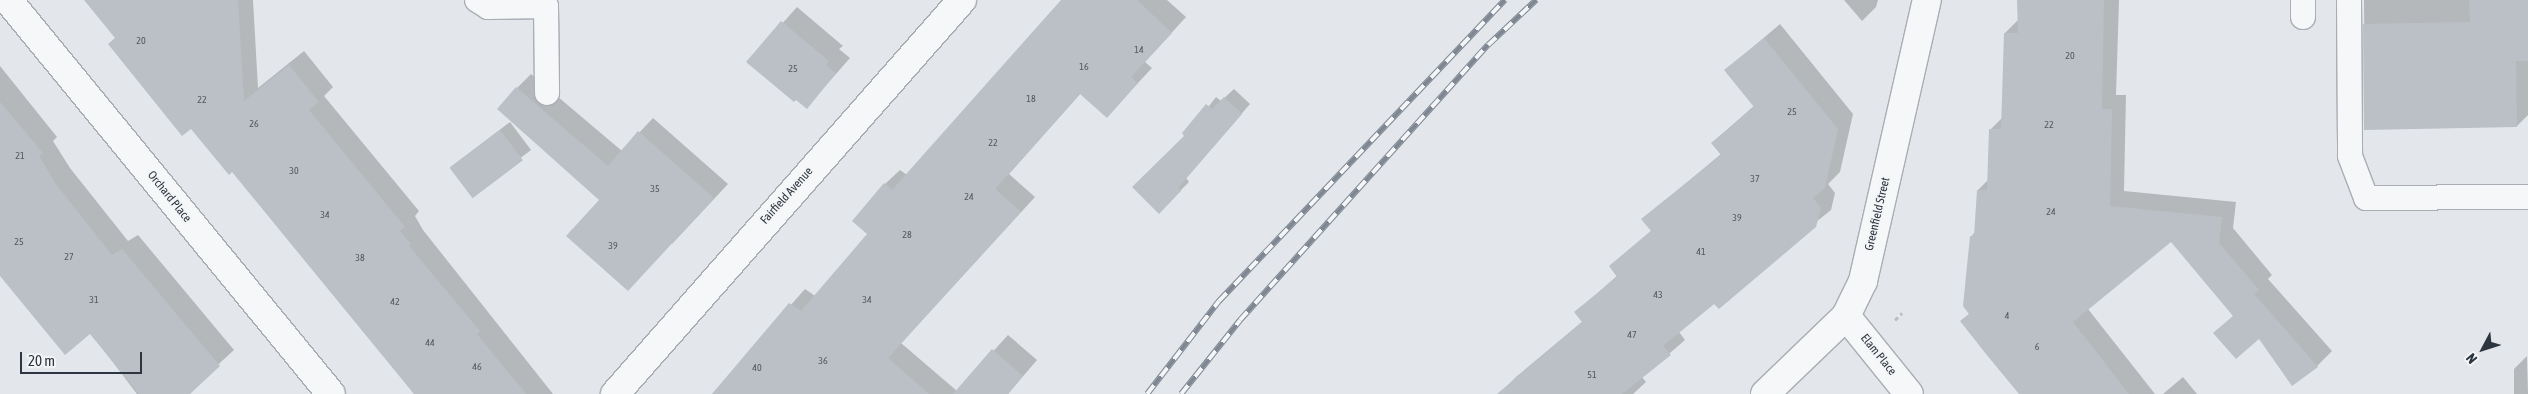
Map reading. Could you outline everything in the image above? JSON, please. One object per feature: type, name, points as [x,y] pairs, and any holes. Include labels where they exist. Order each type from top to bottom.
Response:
[{"type":"street","name":"Orchard Place","points":[[8,0],[331,394]]},
{"type":"street","name":"Fairfield Avenue","points":[[615,394],[962,0]]},
{"type":"street","name":"Greenfield Street","points":[[1765,394],[1846,316],[1863,281],[1927,0]]},
{"type":"street","name":"Elam Place","points":[[1846,316],[1909,394]]},
{"type":"lane","points":[[477,0],[488,7],[546,6],[547,93]]},
{"type":"lane","points":[[2349,0],[2350,156],[2366,198],[2528,197]]},
{"type":"building","points":[[84,0],[238,0],[244,101],[289,65],[319,102],[309,110],[405,227],[400,231],[411,244],[409,246],[480,331],[477,334],[526,394],[414,394],[232,172],[229,175],[191,129],[182,136],[108,44],[115,38]]},
{"type":"building","points":[[1061,0],[1137,0],[1172,33],[1131,77],[1138,83],[1107,118],[1080,94],[995,189],[1021,212],[888,358],[929,394],[712,394],[789,303],[801,311],[867,234],[852,221],[884,183],[892,190]]},
{"type":"building","points":[[2017,0],[2104,0],[2102,109],[2112,109],[2110,206],[2222,217],[2219,243],[2259,290],[2254,294],[2318,367],[2292,386],[2259,339],[2236,359],[2213,333],[2233,316],[2171,242],[2073,322],[2129,394],[2019,394],[1986,354],[1960,321],[1969,314],[1963,306],[1970,236],[1974,236],[1977,190],[1987,190],[1989,129],[2001,129],[2004,33],[2018,33]]},
{"type":"building","points":[[2469,0],[2528,0],[2528,61],[2516,61],[2517,127],[2364,130],[2363,24],[2470,22]]},
{"type":"building","points":[[781,21],[829,61],[826,65],[836,73],[807,109],[796,100],[794,102],[746,62]]},
{"type":"building","points":[[1764,38],[1838,129],[1825,188],[1813,198],[1821,208],[1816,227],[1719,309],[1714,304],[1663,346],[1671,355],[1622,394],[1497,394],[1582,322],[1574,312],[1617,277],[1609,266],[1651,231],[1641,219],[1721,155],[1711,143],[1754,107],[1724,70]]},
{"type":"building","points":[[516,87],[608,166],[638,131],[714,198],[628,291],[566,236],[599,200],[497,109]]},
{"type":"building","points":[[1224,97],[1242,114],[1178,188],[1181,191],[1159,214],[1132,187],[1184,136],[1182,133],[1206,104],[1212,109]]},
{"type":"building","points":[[0,102],[43,153],[39,156],[55,183],[112,255],[122,249],[220,366],[190,394],[139,394],[90,334],[65,355],[0,276]]},
{"type":"building","points":[[500,130],[523,160],[473,198],[450,168]]},
{"type":"building","points":[[992,349],[1023,376],[1008,394],[953,394]]},
{"type":"railway","points":[[1147,394],[1219,301],[1505,0]]},
{"type":"railway","points":[[1181,394],[1240,320],[1488,45],[1536,0]]}]
